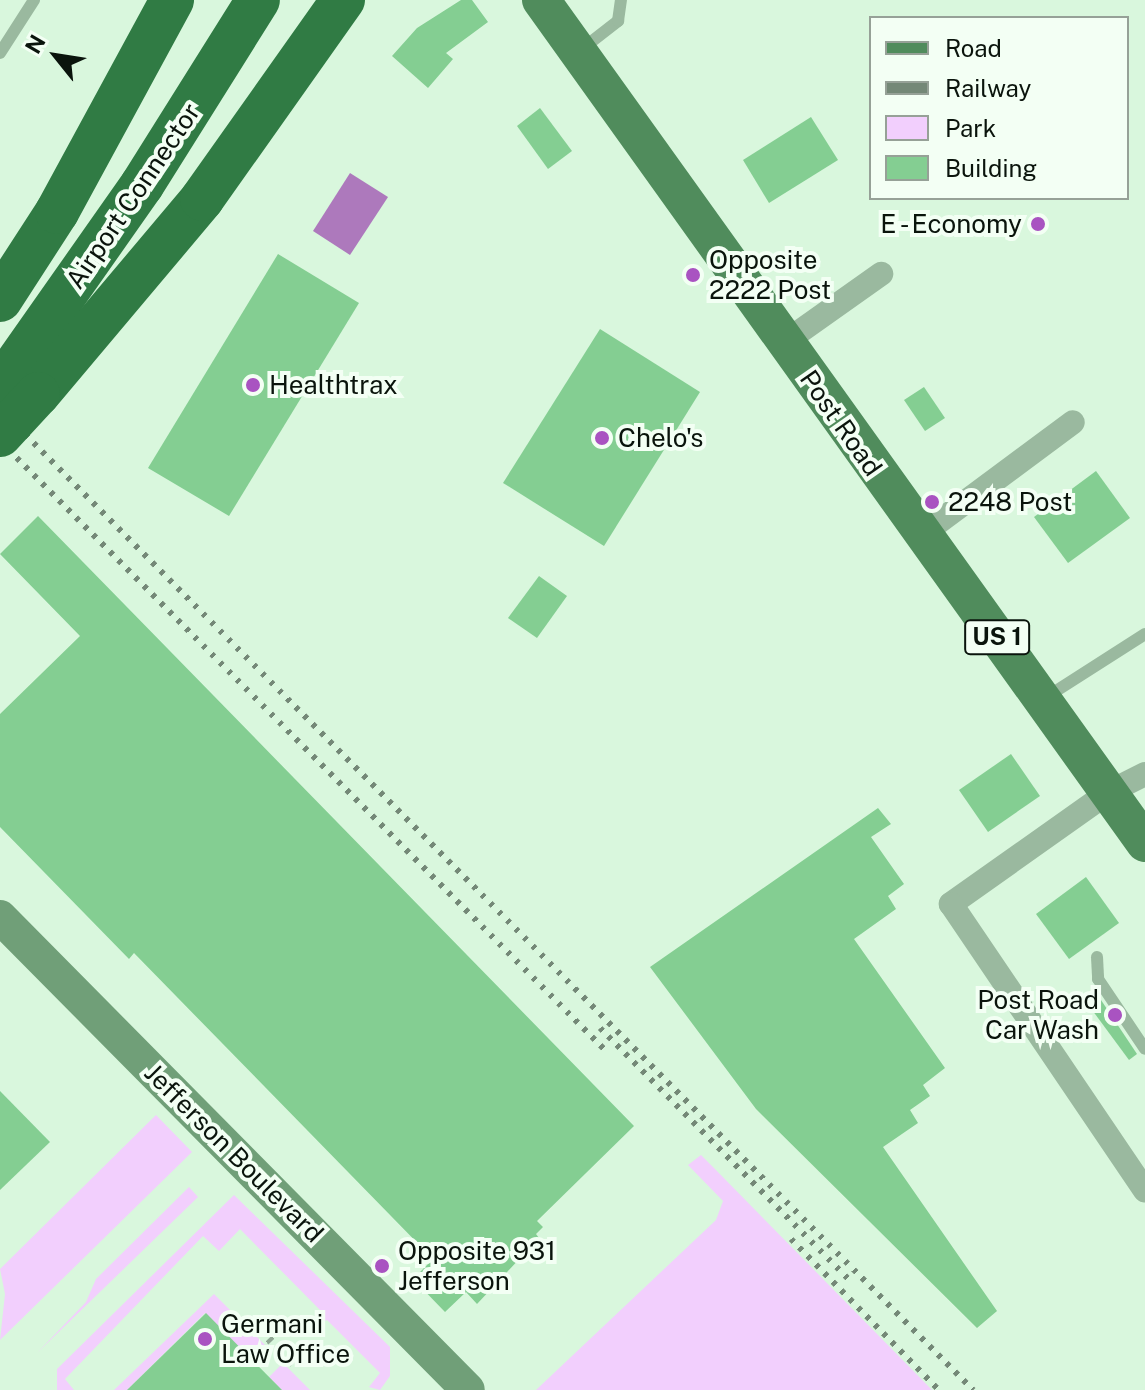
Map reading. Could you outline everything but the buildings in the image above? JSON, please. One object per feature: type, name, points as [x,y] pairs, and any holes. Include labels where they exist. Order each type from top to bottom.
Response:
[{"type":"highway","points":[[0,300],[57,212],[172,0]]},
{"type":"highway","name":"Airport Connector","points":[[12,373],[112,180],[224,0]]},
{"type":"highway","name":"Airport Connector","points":[[12,373],[134,198],[258,0]]},
{"type":"highway","points":[[0,435],[12,373],[202,199],[343,0]]},
{"type":"main road","name":"Post Road","points":[[541,0],[921,535],[1145,843]]},
{"type":"main road","name":"Jefferson Boulevard","points":[[0,917],[468,1390]]},
{"type":"street","points":[[785,342],[881,274]]},
{"type":"street","points":[[921,535],[1073,422]]},
{"type":"street","points":[[1145,774],[1109,792],[951,904],[1145,1191]]},
{"type":"lane","points":[[0,53],[34,0]]},
{"type":"lane","points":[[579,51],[618,21],[621,0]]},
{"type":"lane","points":[[1042,700],[1145,634]]},
{"type":"lane","points":[[1097,957],[1098,979],[1145,1049]]},
{"type":"path","points":[[267,1343],[290,1321]]},
{"type":"path","points":[[289,1365],[312,1343]]},
{"type":"green space","points":[[156,1115],[192,1152],[0,1340],[5,1294],[0,1269]]},
{"type":"green space","points":[[701,1155],[932,1390],[536,1390],[716,1220],[723,1201],[688,1165]]},
{"type":"green space","points":[[189,1187],[198,1197],[37,1353],[86,1302],[96,1279]]},
{"type":"green space","points":[[234,1195],[390,1347],[390,1376],[380,1390],[369,1387],[380,1373],[327,1320],[312,1328],[322,1312],[240,1229],[219,1251],[203,1236],[65,1379],[74,1390],[57,1390],[57,1369]]},
{"type":"green space","points":[[214,1294],[271,1351],[257,1365],[205,1313],[127,1390],[114,1390]]},
{"type":"green space","points":[[283,1363],[310,1390],[282,1390],[269,1377]]},
{"type":"shaded area","points":[[350,173],[388,197],[350,255],[313,231]]},
{"type":"railway","points":[[0,409],[973,1390]]},
{"type":"railway","points":[[0,441],[606,1051]]},
{"type":"railway","points":[[600,1028],[850,1281]]},
{"type":"railway","points":[[791,1239],[939,1390]]},
{"type":"place","name":"E - Economy","points":[[1038,224]]},
{"type":"place","name":"Opposite 2222 Post","points":[[693,275]]},
{"type":"place","name":"Healthtrax","points":[[253,385]]},
{"type":"place","name":"Chelo's","points":[[602,438]]},
{"type":"place","name":"2248 Post","points":[[932,502]]},
{"type":"place","name":"Post Road Car Wash","points":[[1115,1015]]},
{"type":"place","name":"Opposite 931 Jefferson","points":[[382,1266]]},
{"type":"place","name":"Germani Law Office","points":[[205,1339]]}]
